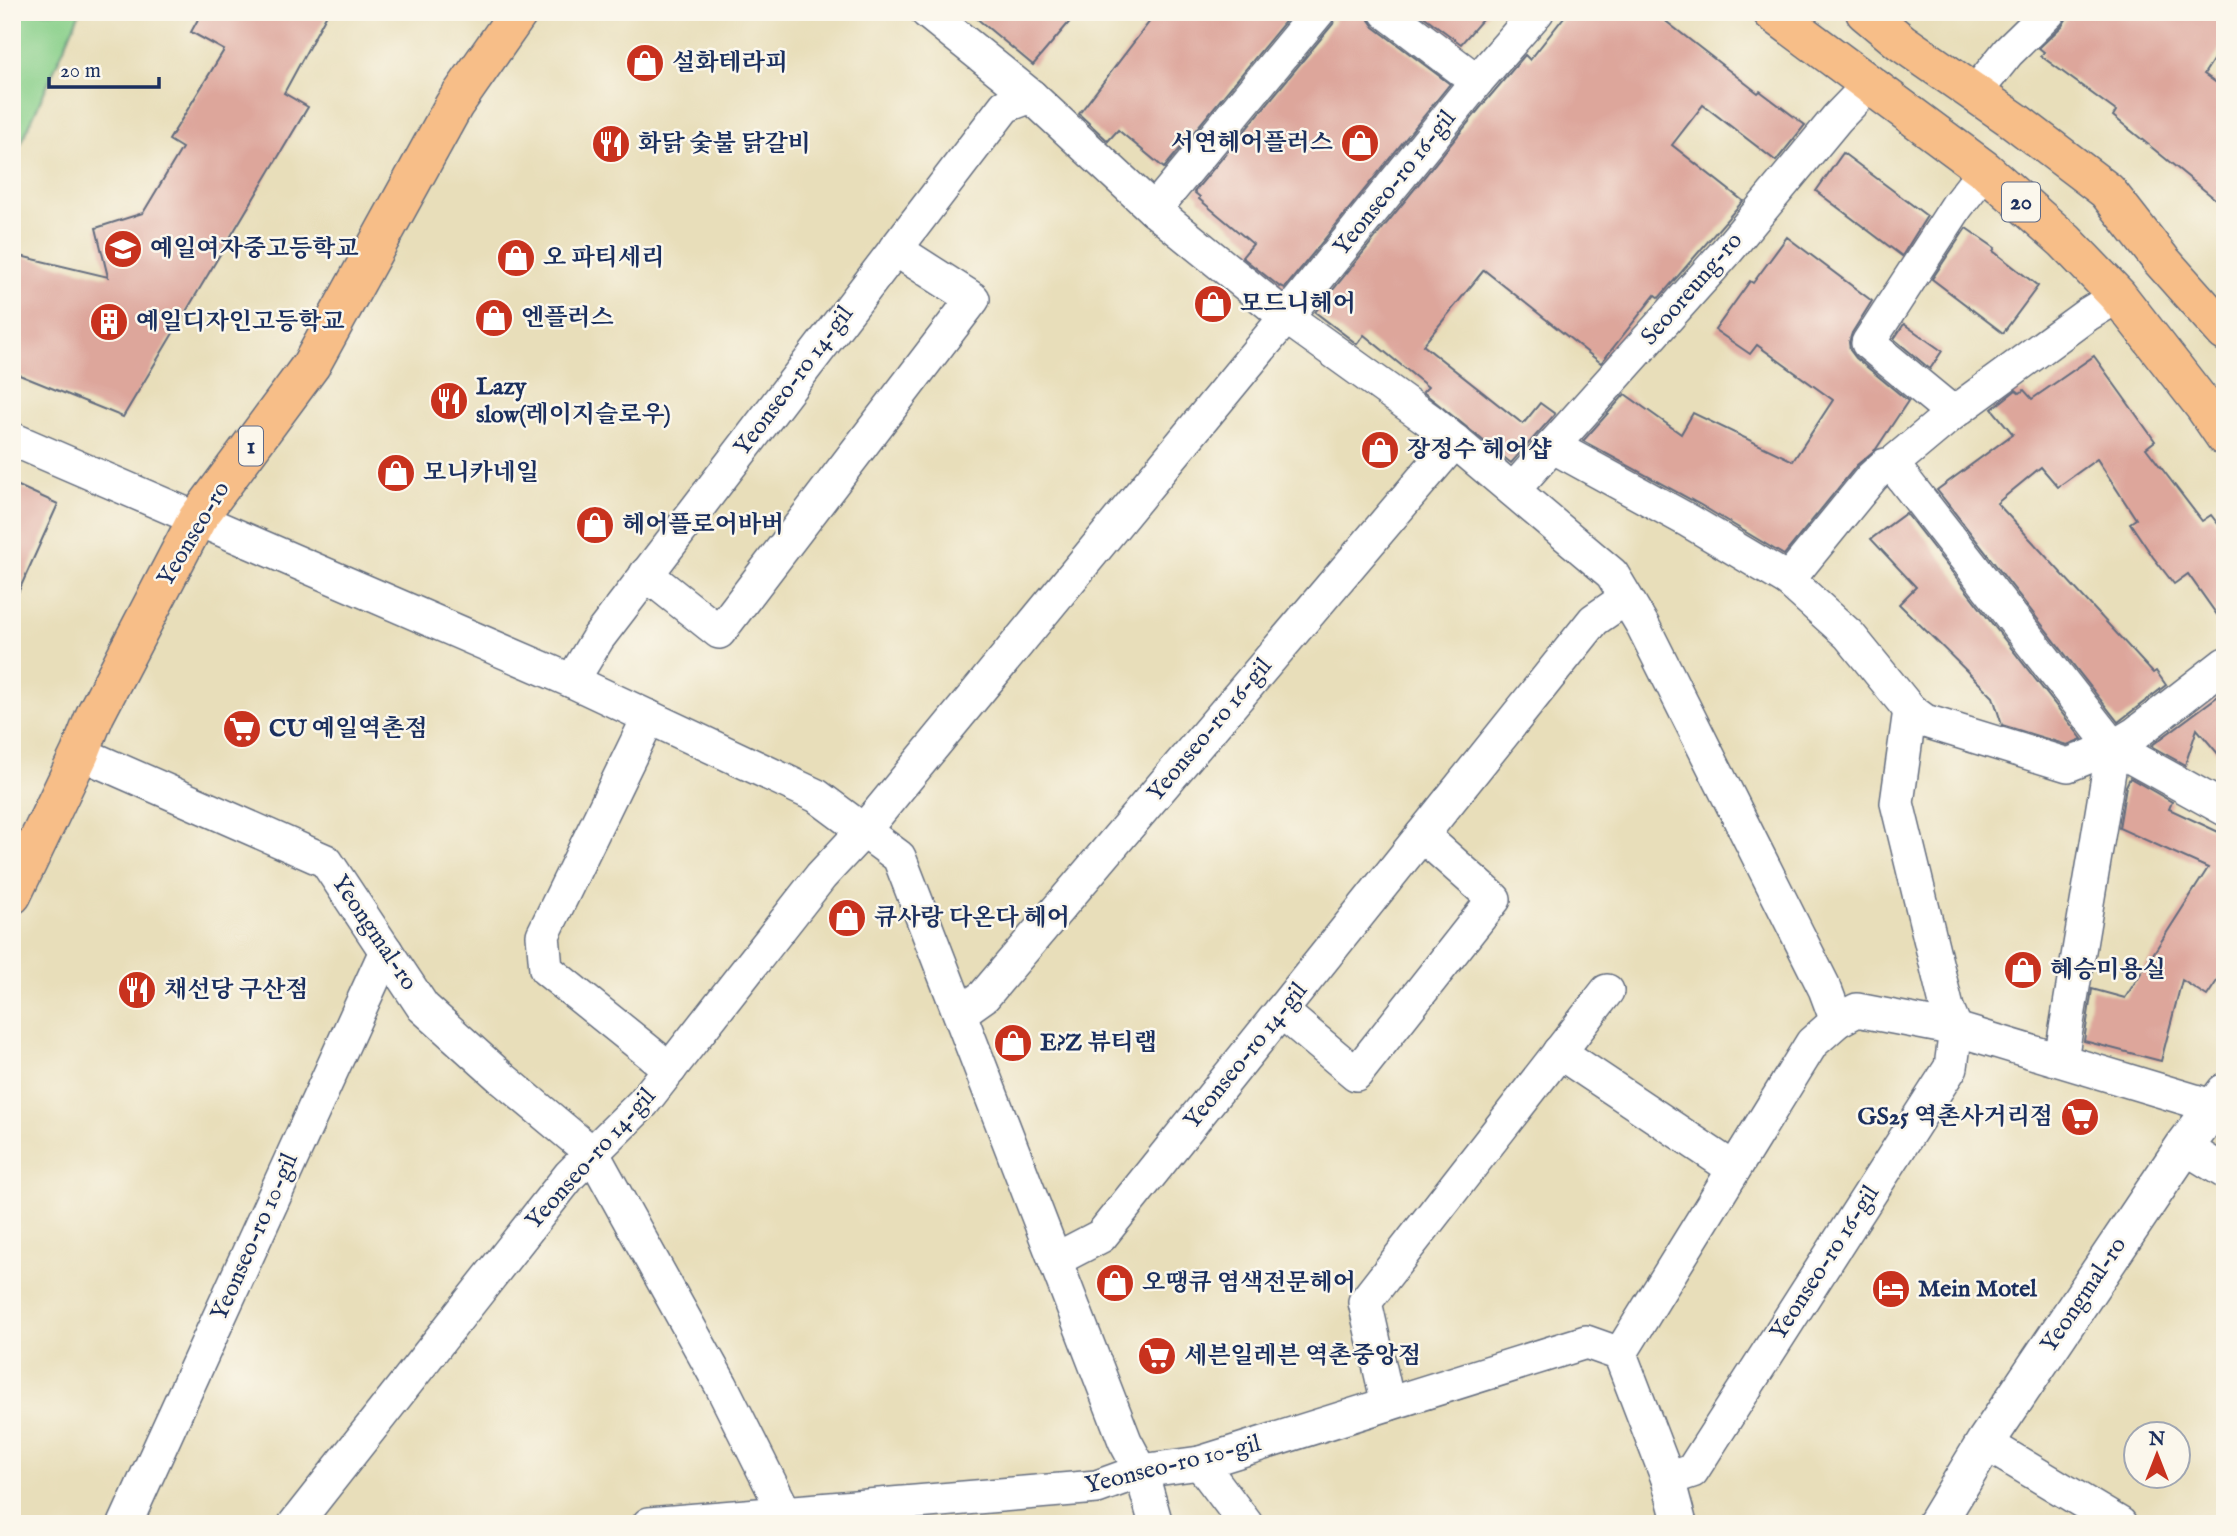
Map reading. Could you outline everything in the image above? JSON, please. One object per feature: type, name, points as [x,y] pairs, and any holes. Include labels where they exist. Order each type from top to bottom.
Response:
[{"type":"main road","name":"Yeonseo-ro","points":[[12,895],[80,753],[95,715],[197,519],[311,365],[454,105],[519,12]]},
{"type":"main road","name":"20","points":[[1772,12],[1985,170],[2065,241],[2118,296],[2225,437]]},
{"type":"main road","name":"20","points":[[1865,12],[2107,191],[2161,260],[2225,332]]},
{"type":"street","points":[[927,12],[1031,96],[1154,210],[1286,317],[1433,422],[1612,574],[1655,650],[1825,989],[1838,1021]]},
{"type":"street","points":[[1154,210],[1318,12]]},
{"type":"street","points":[[1386,12],[1477,81]]},
{"type":"street","name":"Yeonseo-ro 16-gil","points":[[864,830],[1477,81],[1537,12]]},
{"type":"street","points":[[1975,93],[2008,52],[2049,12]]},
{"type":"street","name":"Seooreung-ro","points":[[1513,490],[1726,253],[1838,118],[1870,85]]},
{"type":"street","name":"Yeonseo-ro 14-gil","points":[[572,681],[598,638],[646,574],[1005,106],[1031,96]]},
{"type":"street","points":[[1953,413],[1868,343],[1957,206],[1985,170]]},
{"type":"street","points":[[646,574],[719,632],[973,299],[895,249]]},
{"type":"street","points":[[1788,580],[1873,470],[2088,314],[2118,296]]},
{"type":"street","points":[[12,439],[572,681],[817,796],[900,857],[1125,1441],[1141,1471],[1156,1524]]},
{"type":"street","name":"Yeonseo-ro 16-gil","points":[[960,1013],[984,996],[1455,442]]},
{"type":"street","points":[[1552,446],[1689,521],[1788,580],[1849,635],[1910,710],[1925,721],[2068,765],[2113,747],[2135,734],[2225,664]]},
{"type":"street","points":[[1873,470],[2113,747],[2225,809]]},
{"type":"street","name":"Yeonseo-ro 14-gil","points":[[1055,1260],[1101,1236],[1594,620],[1626,597]]},
{"type":"street","name":"Yeonseo-ro 16-gil","points":[[1668,1479],[1692,1471],[1951,1067],[1956,1028],[1947,1008],[1897,803],[1910,710]]},
{"type":"street","points":[[649,717],[543,935],[546,970],[670,1069]]},
{"type":"street","points":[[2061,1059],[2113,747]]},
{"type":"street","name":"Yeongmal-ro","points":[[80,753],[326,861],[423,1007],[503,1079],[593,1154]]},
{"type":"street","name":"Yeonseo-ro 14-gil","points":[[295,1524],[570,1175],[643,1103],[821,876],[864,830]]},
{"type":"street","points":[[1281,1012],[1356,1074],[1494,899],[1422,835]]},
{"type":"street","name":"Yeonseo-ro 10-gil","points":[[125,1524],[386,951]]},
{"type":"street","points":[[1388,1404],[1365,1302],[1607,991]]},
{"type":"street","points":[[1679,1524],[1668,1479],[1620,1353],[1812,1043],[1838,1021],[1857,1010],[1956,1028],[2061,1059],[2220,1100]]},
{"type":"street","points":[[1559,1052],[1734,1169]]},
{"type":"street","name":"Yeongmal-ro","points":[[1936,1524],[1985,1443],[2184,1147],[2220,1100]]},
{"type":"street","points":[[2184,1147],[2225,1172]]},
{"type":"street","points":[[593,1154],[722,1385],[785,1511]]},
{"type":"street","name":"Yeonseo-ro 10-gil","points":[[649,1524],[785,1511],[859,1515],[1097,1487],[1141,1471],[1200,1463],[1586,1342],[1620,1353]]},
{"type":"street","points":[[1985,1443],[2120,1524]]},
{"type":"street","points":[[1200,1463],[1246,1524]]},
{"type":"green space","points":[[12,12],[80,12],[21,144],[12,140]]},
{"type":"building","points":[[202,12],[328,12],[284,93],[308,107],[123,417],[12,372],[12,254],[108,277],[96,228],[143,213],[182,148],[169,140],[224,50],[191,32]]},
{"type":"building","points":[[969,12],[1078,12],[1033,65]]},
{"type":"building","points":[[1157,12],[1293,12],[1164,168],[1118,130],[1108,141],[1079,114]]},
{"type":"building","points":[[1337,12],[1367,12],[1374,27],[1450,84],[1285,288],[1280,287],[1242,257],[1253,244],[1194,192],[1333,24]]},
{"type":"building","points":[[1418,12],[1489,12],[1461,44]]},
{"type":"building","points":[[1568,12],[1654,12],[1758,93],[1760,91],[1805,125],[1776,161],[1703,105],[1672,145],[1743,201],[1659,298],[1655,295],[1601,363],[1484,270],[1423,345],[1523,424],[1540,403],[1555,414],[1511,463],[1423,392],[1428,387],[1364,335],[1357,344],[1315,312],[1480,108],[1525,55],[1530,60]]},
{"type":"building","points":[[2068,12],[2225,12],[2225,42],[2204,74],[2225,89],[2225,207],[2113,116],[2116,111],[2041,56],[2044,52],[2039,48],[2062,26]]},
{"type":"building","points":[[1843,153],[1927,216],[1902,256],[1816,191]]},
{"type":"building","points":[[1966,228],[1995,248],[1993,251],[2038,286],[2003,333],[1932,279]]},
{"type":"building","points":[[1787,237],[1872,301],[1852,333],[1850,350],[1908,401],[1876,449],[1857,465],[1784,555],[1699,504],[1583,441],[1625,394],[1681,434],[1693,413],[1793,461],[1833,400],[1757,345],[1750,354],[1715,330],[1750,281],[1753,283]]},
{"type":"building","points":[[1904,324],[1942,351],[1930,369],[1894,339]]},
{"type":"building","points":[[2094,356],[2155,441],[2146,448],[2202,521],[2211,515],[2225,533],[2225,626],[2188,574],[2174,584],[2153,557],[2130,523],[2136,519],[2097,459],[2058,487],[2041,467],[1997,503],[2153,673],[2156,671],[2166,685],[2118,722],[1937,490],[2013,434],[1992,409],[2016,390],[2020,393],[2024,390],[2032,399]]},
{"type":"building","points":[[12,483],[58,504],[12,606]]},
{"type":"building","points":[[1906,513],[2082,739],[2067,745],[2002,725],[1993,697],[1899,604],[1916,587],[1871,539]]},
{"type":"building","points":[[2225,691],[2225,762],[2197,729],[2185,765],[2151,746]]},
{"type":"building","points":[[2130,778],[2172,802],[2169,809],[2225,835],[2225,969],[2207,996],[2182,980],[2161,1061],[2084,1041],[2092,989],[2125,998],[2208,868],[2119,828],[2126,786]]},
{"type":"place","name":"설화테라피","points":[[645,63]]},
{"type":"place","name":"서연헤어플러스","points":[[1360,143]]},
{"type":"place","name":"화닭 숯불 닭갈비","points":[[611,144]]},
{"type":"place","name":"예일여자중고등학교","points":[[123,249]]},
{"type":"place","name":"오 파티세리","points":[[516,258]]},
{"type":"place","name":"모드니헤어","points":[[1213,304]]},
{"type":"place","name":"엔플러스","points":[[494,318]]},
{"type":"place","name":"예일디자인고등학교","points":[[109,322]]},
{"type":"place","name":"Lazy slow(레이지슬로우)","points":[[449,401]]},
{"type":"place","name":"장정수 헤어샵","points":[[1380,450]]},
{"type":"place","name":"모니카네일","points":[[396,473]]},
{"type":"place","name":"헤어플로어바버","points":[[595,525]]},
{"type":"place","name":"CU 예일역촌점","points":[[242,729]]},
{"type":"place","name":"큐사랑 다온다 헤어","points":[[847,918]]},
{"type":"place","name":"혜승미용실","points":[[2023,970]]},
{"type":"place","name":"채선당 구산점","points":[[137,990]]},
{"type":"place","name":"E?Z 뷰티랩","points":[[1013,1043]]},
{"type":"place","name":"GS25 역촌사거리점","points":[[2080,1117]]},
{"type":"place","name":"오땡큐 염색전문헤어","points":[[1115,1283]]},
{"type":"place","name":"Mein Motel","points":[[1891,1289]]},
{"type":"place","name":"세븐일레븐 역촌중앙점","points":[[1157,1356]]}]
